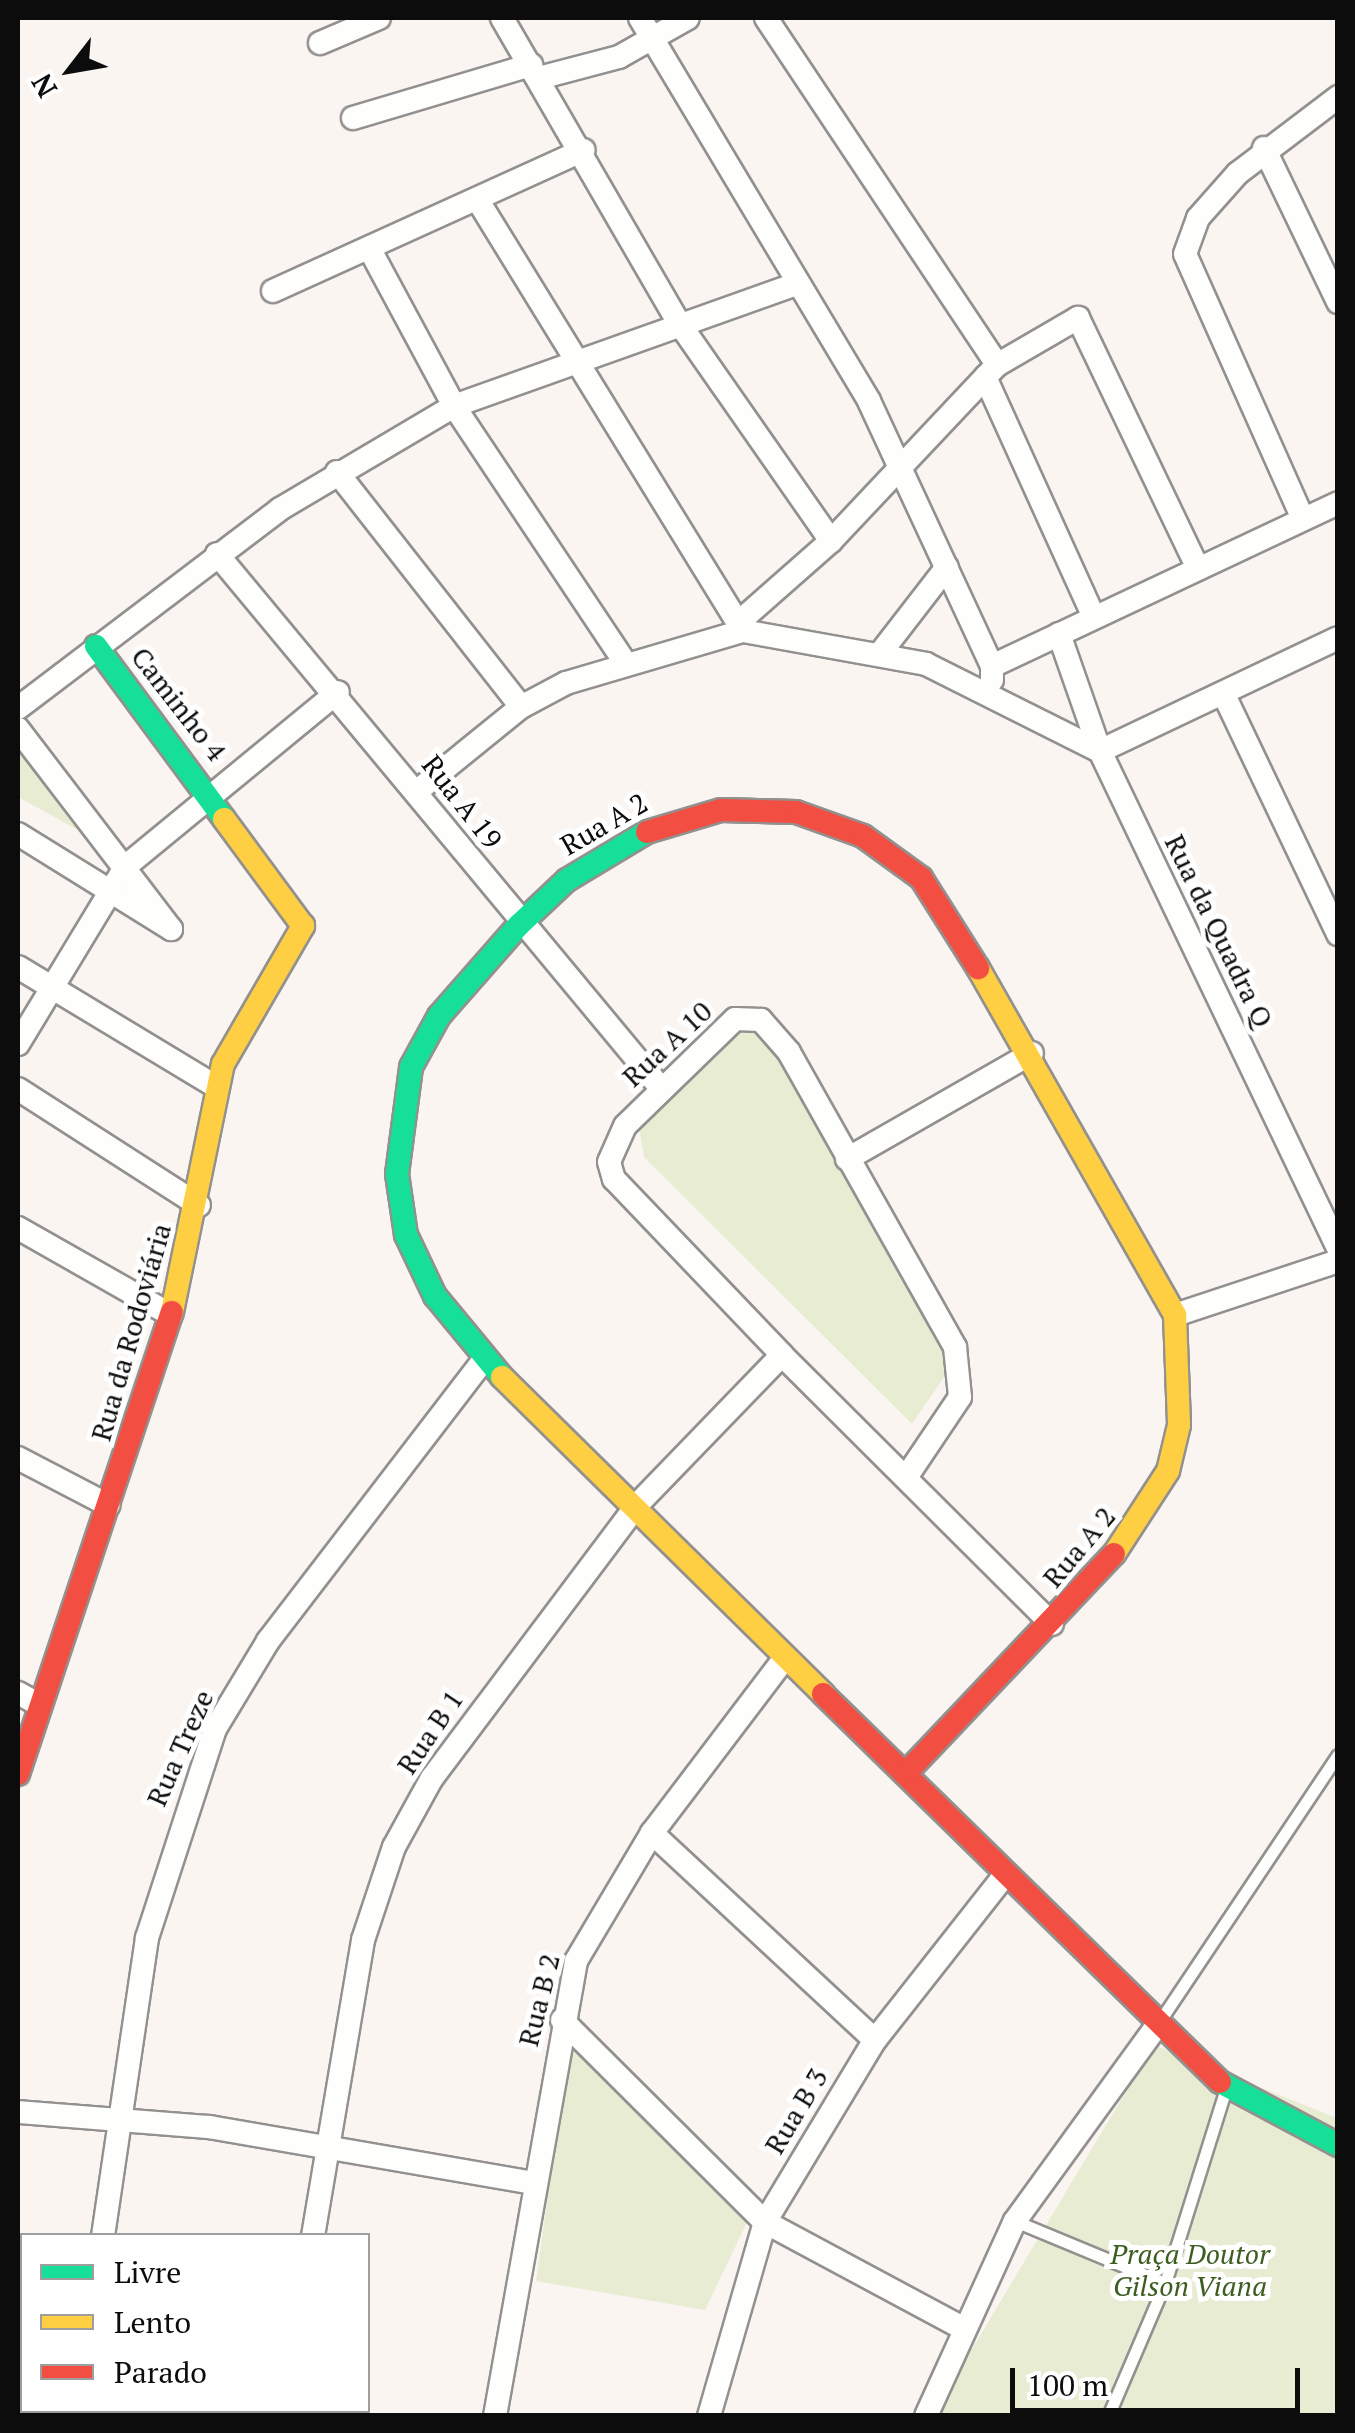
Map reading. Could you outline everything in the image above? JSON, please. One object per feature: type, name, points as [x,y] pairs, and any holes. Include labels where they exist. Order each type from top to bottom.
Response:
[{"type":"street","points":[[320,43],[379,18]]},
{"type":"street","points":[[502,18],[584,150],[679,322],[831,541]]},
{"type":"street","points":[[640,18],[798,284],[897,464],[992,666],[992,692]]},
{"type":"street","points":[[354,118],[653,39],[688,18]]},
{"type":"street","points":[[766,18],[991,371],[1094,617]]},
{"type":"street","points":[[1302,519],[1184,254],[1198,218],[1264,148],[1338,97]]},
{"type":"street","points":[[1264,148],[1338,302]]},
{"type":"street","points":[[273,290],[584,150]]},
{"type":"street","points":[[476,198],[572,364],[741,626]]},
{"type":"street","points":[[369,248],[454,406],[624,661]]},
{"type":"street","points":[[18,708],[217,554],[337,472],[454,406],[679,322],[798,284]]},
{"type":"street","points":[[741,626],[831,541],[897,464],[991,371],[1061,324],[1085,323],[1198,568]]},
{"type":"street","points":[[337,472],[521,707]]},
{"type":"street","points":[[992,666],[1338,502]]},
{"type":"street","name":"Rua A 19","points":[[217,554],[338,692],[519,925],[660,1088]]},
{"type":"street","points":[[882,651],[947,567]]},
{"type":"street","points":[[416,792],[521,707],[624,661],[741,626],[882,651],[992,692],[1100,751],[1338,638]]},
{"type":"street","name":"Rua da Quadra Q","points":[[1059,634],[1100,751],[1338,1248]]},
{"type":"street","name":"Caminho 4","points":[[96,646],[300,915]]},
{"type":"street","points":[[18,1044],[106,891],[126,866],[214,798],[338,692]]},
{"type":"street","points":[[1224,695],[1338,934]]},
{"type":"street","points":[[18,729],[171,930],[18,834]]},
{"type":"street","name":"Rua A 2","points":[[906,1773],[1052,1624],[1136,1530],[1168,1472],[1182,1371],[1174,1316],[1032,1053],[922,878],[864,836],[796,812],[721,810],[665,821],[567,880],[519,925],[439,1016],[398,1116],[406,1235],[435,1296],[484,1359],[1158,2024],[1226,2087],[1338,2145]]},
{"type":"street","name":"Rua da Rodoviária","points":[[18,1774],[171,1315],[199,1205],[216,1087],[294,953],[300,915]]},
{"type":"street","points":[[18,966],[216,1087]]},
{"type":"street","name":"Rua A 10","points":[[907,1476],[948,1420],[962,1373],[789,1052],[761,1020],[718,1029],[613,1143],[614,1178],[782,1355],[1052,1624]]},
{"type":"street","points":[[847,1159],[1032,1053]]},
{"type":"street","points":[[18,1088],[199,1205]]},
{"type":"street","points":[[18,1228],[171,1315]]},
{"type":"street","points":[[1174,1316],[1338,1261]]},
{"type":"street","name":"Rua B 1","points":[[314,2233],[363,1940],[394,1848],[432,1778],[636,1506],[782,1355]]},
{"type":"street","name":"Rua Treze","points":[[104,2233],[147,1938],[177,1823],[215,1730],[268,1641],[484,1359]]},
{"type":"street","points":[[18,1458],[108,1505]]},
{"type":"street","name":"Rua B 2","points":[[495,2416],[562,2020],[597,1914],[652,1833],[785,1658]]},
{"type":"street","points":[[18,1693],[40,1705]]},
{"type":"street","points":[[652,1833],[875,2040]]},
{"type":"street","name":"Rua B 3","points":[[709,2416],[765,2222],[875,2040],[1005,1875]]},
{"type":"street","points":[[562,2020],[765,2222],[959,2326]]},
{"type":"street","points":[[926,2416],[959,2326],[1015,2220],[1158,2024]]},
{"type":"street","points":[[18,2112],[123,2120],[328,2147],[532,2183]]},
{"type":"lane","points":[[1158,2024],[1338,1755]]},
{"type":"lane","points":[[1108,2416],[1165,2283],[1226,2087]]},
{"type":"lane","points":[[1015,2220],[1165,2283]]},
{"type":"green space","points":[[18,740],[105,845],[18,797]]},
{"type":"green space","points":[[735,1024],[772,1028],[955,1361],[912,1424],[644,1157],[638,1121]]},
{"type":"green space","points":[[571,2032],[751,2214],[705,2310],[536,2281]]},
{"type":"green space","name":"Praça Doutor Gilson Viana","points":[[1154,2045],[1337,2118],[1337,2415],[932,2416]]},
{"type":"traffic: fast","points":[[96,646],[224,819]]},
{"type":"traffic: fast","points":[[502,1377],[435,1296],[406,1235],[397,1174],[411,1067],[439,1016],[519,925],[567,880],[647,832]]},
{"type":"traffic: fast","points":[[1220,2082],[1338,2145]]},
{"type":"traffic: slow","points":[[172,1312],[223,1064],[303,926],[224,819]]},
{"type":"traffic: slow","points":[[978,968],[1175,1315],[1179,1425],[1168,1471],[1114,1554]]},
{"type":"traffic: slow","points":[[502,1377],[823,1694]]},
{"type":"traffic: jam","points":[[647,832],[721,810],[796,812],[863,836],[921,878],[978,968]]},
{"type":"traffic: jam","points":[[18,1774],[172,1312]]},
{"type":"traffic: jam","points":[[906,1773],[1114,1554]]},
{"type":"traffic: jam","points":[[823,1694],[1220,2082]]}]
